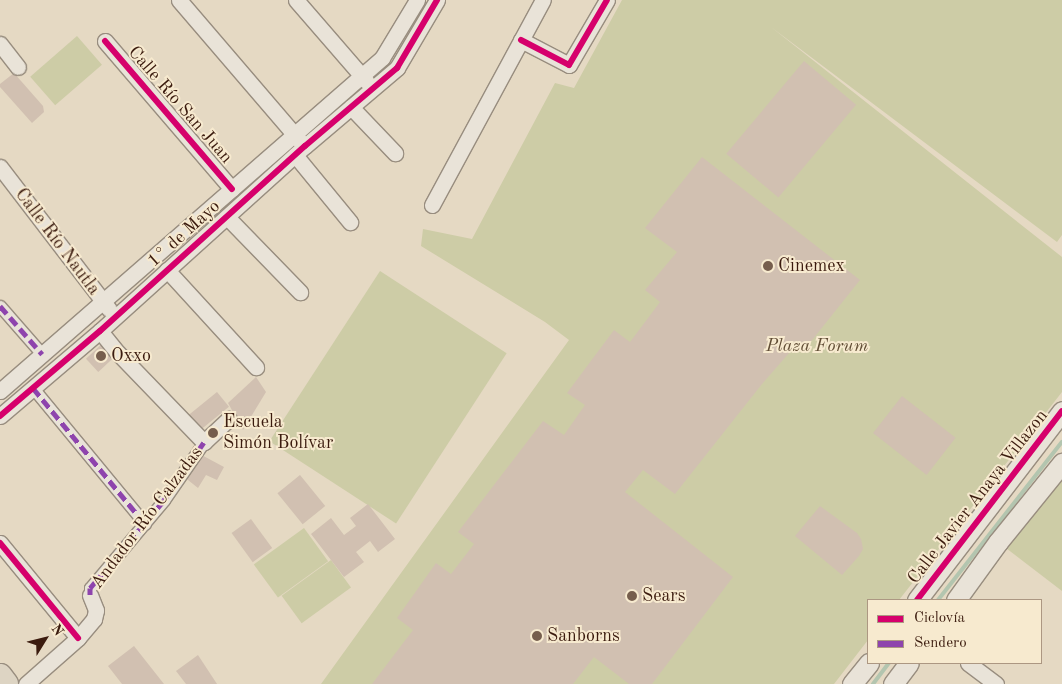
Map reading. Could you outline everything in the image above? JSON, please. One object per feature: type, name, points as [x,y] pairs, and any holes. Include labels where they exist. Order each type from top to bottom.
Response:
[{"type":"main road","points":[[0,676],[6,684]]},
{"type":"street","points":[[179,0],[294,134],[300,151],[350,222]]},
{"type":"street","points":[[296,0],[373,88]]},
{"type":"street","name":"1° de Mayo","points":[[0,416],[100,331],[300,151],[397,68],[436,0]]},
{"type":"street","points":[[432,205],[543,0]]},
{"type":"street","points":[[521,40],[569,65],[607,0]]},
{"type":"street","name":"1° de Mayo","points":[[0,391],[382,58],[413,2]]},
{"type":"street","name":"Calle Río San Juan","points":[[105,41],[232,188]]},
{"type":"street","points":[[0,44],[18,67]]},
{"type":"street","points":[[350,107],[395,153]]},
{"type":"street","name":"Calle Río Nautla","points":[[0,167],[115,316]]},
{"type":"street","points":[[227,217],[300,292]]},
{"type":"street","points":[[167,270],[256,367]]},
{"type":"street","points":[[0,306],[42,354]]},
{"type":"street","points":[[100,331],[118,353],[207,440],[229,419]]},
{"type":"street","points":[[33,388],[145,524]]},
{"type":"street","name":"Calle Javier Anaya Villazon","points":[[918,599],[1062,412]]},
{"type":"street","name":"Andador Río Calzadas","points":[[90,595],[90,588],[145,524],[207,440]]},
{"type":"street","points":[[957,599],[998,542],[1062,463]]},
{"type":"street","points":[[0,543],[78,638]]},
{"type":"street","points":[[26,684],[78,638],[96,615],[90,595]]},
{"type":"street","points":[[852,684],[868,664]]},
{"type":"street","points":[[893,684],[908,664]]},
{"type":"street","points":[[969,664],[996,684]]},
{"type":"green space","name":"Plaza Forum","points":[[622,0],[1062,0],[1062,235],[1057,242],[771,27],[1062,257],[1062,392],[900,599],[867,599],[867,641],[834,684],[321,684],[569,340],[545,322],[421,246],[423,229],[472,239],[555,83],[574,88]]},
{"type":"green space","points":[[77,36],[102,65],[55,105],[30,77]]},
{"type":"green space","points":[[380,271],[507,353],[396,523],[269,441]]},
{"type":"green space","points":[[1062,463],[1062,591],[998,542]]},
{"type":"green space","points":[[304,528],[328,561],[278,598],[254,564]]},
{"type":"green space","points":[[331,560],[351,588],[302,623],[282,596]]},
{"type":"building","points":[[804,61],[856,105],[778,197],[726,154]]},
{"type":"building","points":[[14,73],[43,106],[44,112],[32,123],[0,87],[0,84]]},
{"type":"building","points":[[702,157],[860,280],[805,349],[797,344],[762,384],[675,494],[643,470],[625,492],[733,577],[652,684],[629,684],[594,657],[573,684],[372,684],[413,630],[397,618],[436,563],[451,574],[474,544],[458,532],[543,421],[564,435],[585,405],[567,393],[614,330],[630,342],[660,302],[645,290],[677,252],[645,228]]},
{"type":"building","name":"Oxxo","points":[[105,341],[117,354],[98,372],[86,359]]},
{"type":"building","points":[[256,377],[266,392],[243,430],[228,403]]},
{"type":"building","points":[[217,392],[229,407],[199,431],[187,416]]},
{"type":"building","points":[[902,396],[956,438],[927,475],[873,433]]},
{"type":"building","points":[[196,452],[224,467],[217,480],[206,475],[198,488],[183,476]]},
{"type":"building","points":[[300,475],[325,506],[303,524],[277,493]]},
{"type":"building","points":[[368,504],[395,539],[378,552],[370,541],[356,552],[364,562],[344,577],[311,534],[331,518],[344,535],[356,526],[350,518]]},
{"type":"building","points":[[820,506],[857,533],[861,539],[863,549],[842,575],[795,536]]},
{"type":"building","points":[[251,519],[272,548],[253,562],[232,533]]},
{"type":"building","points":[[134,646],[164,684],[122,684],[108,666]]},
{"type":"building","points":[[198,655],[217,684],[186,684],[176,671]]},
{"type":"waterway","points":[[939,599],[1062,442]]},
{"type":"waterway","points":[[873,684],[888,664]]},
{"type":"marked path","points":[[0,306],[42,354]]},
{"type":"marked path","points":[[33,388],[145,524]]},
{"type":"marked path","points":[[90,595],[90,588],[164,500],[204,442]]},
{"type":"cycle path","points":[[0,416],[100,331],[305,146],[397,68],[437,0]]},
{"type":"cycle path","points":[[521,40],[569,65],[607,0]]},
{"type":"cycle path","points":[[105,41],[232,189]]},
{"type":"cycle path","points":[[918,599],[1062,411]]},
{"type":"cycle path","points":[[0,543],[78,638]]},
{"type":"place","name":"Cinemex","points":[[768,266]]},
{"type":"place","name":"Oxxo","points":[[101,356]]},
{"type":"place","name":"Escuela Simón Bolívar","points":[[213,433]]},
{"type":"place","name":"Sears","points":[[632,596]]},
{"type":"place","name":"Sanborns","points":[[537,636]]}]
